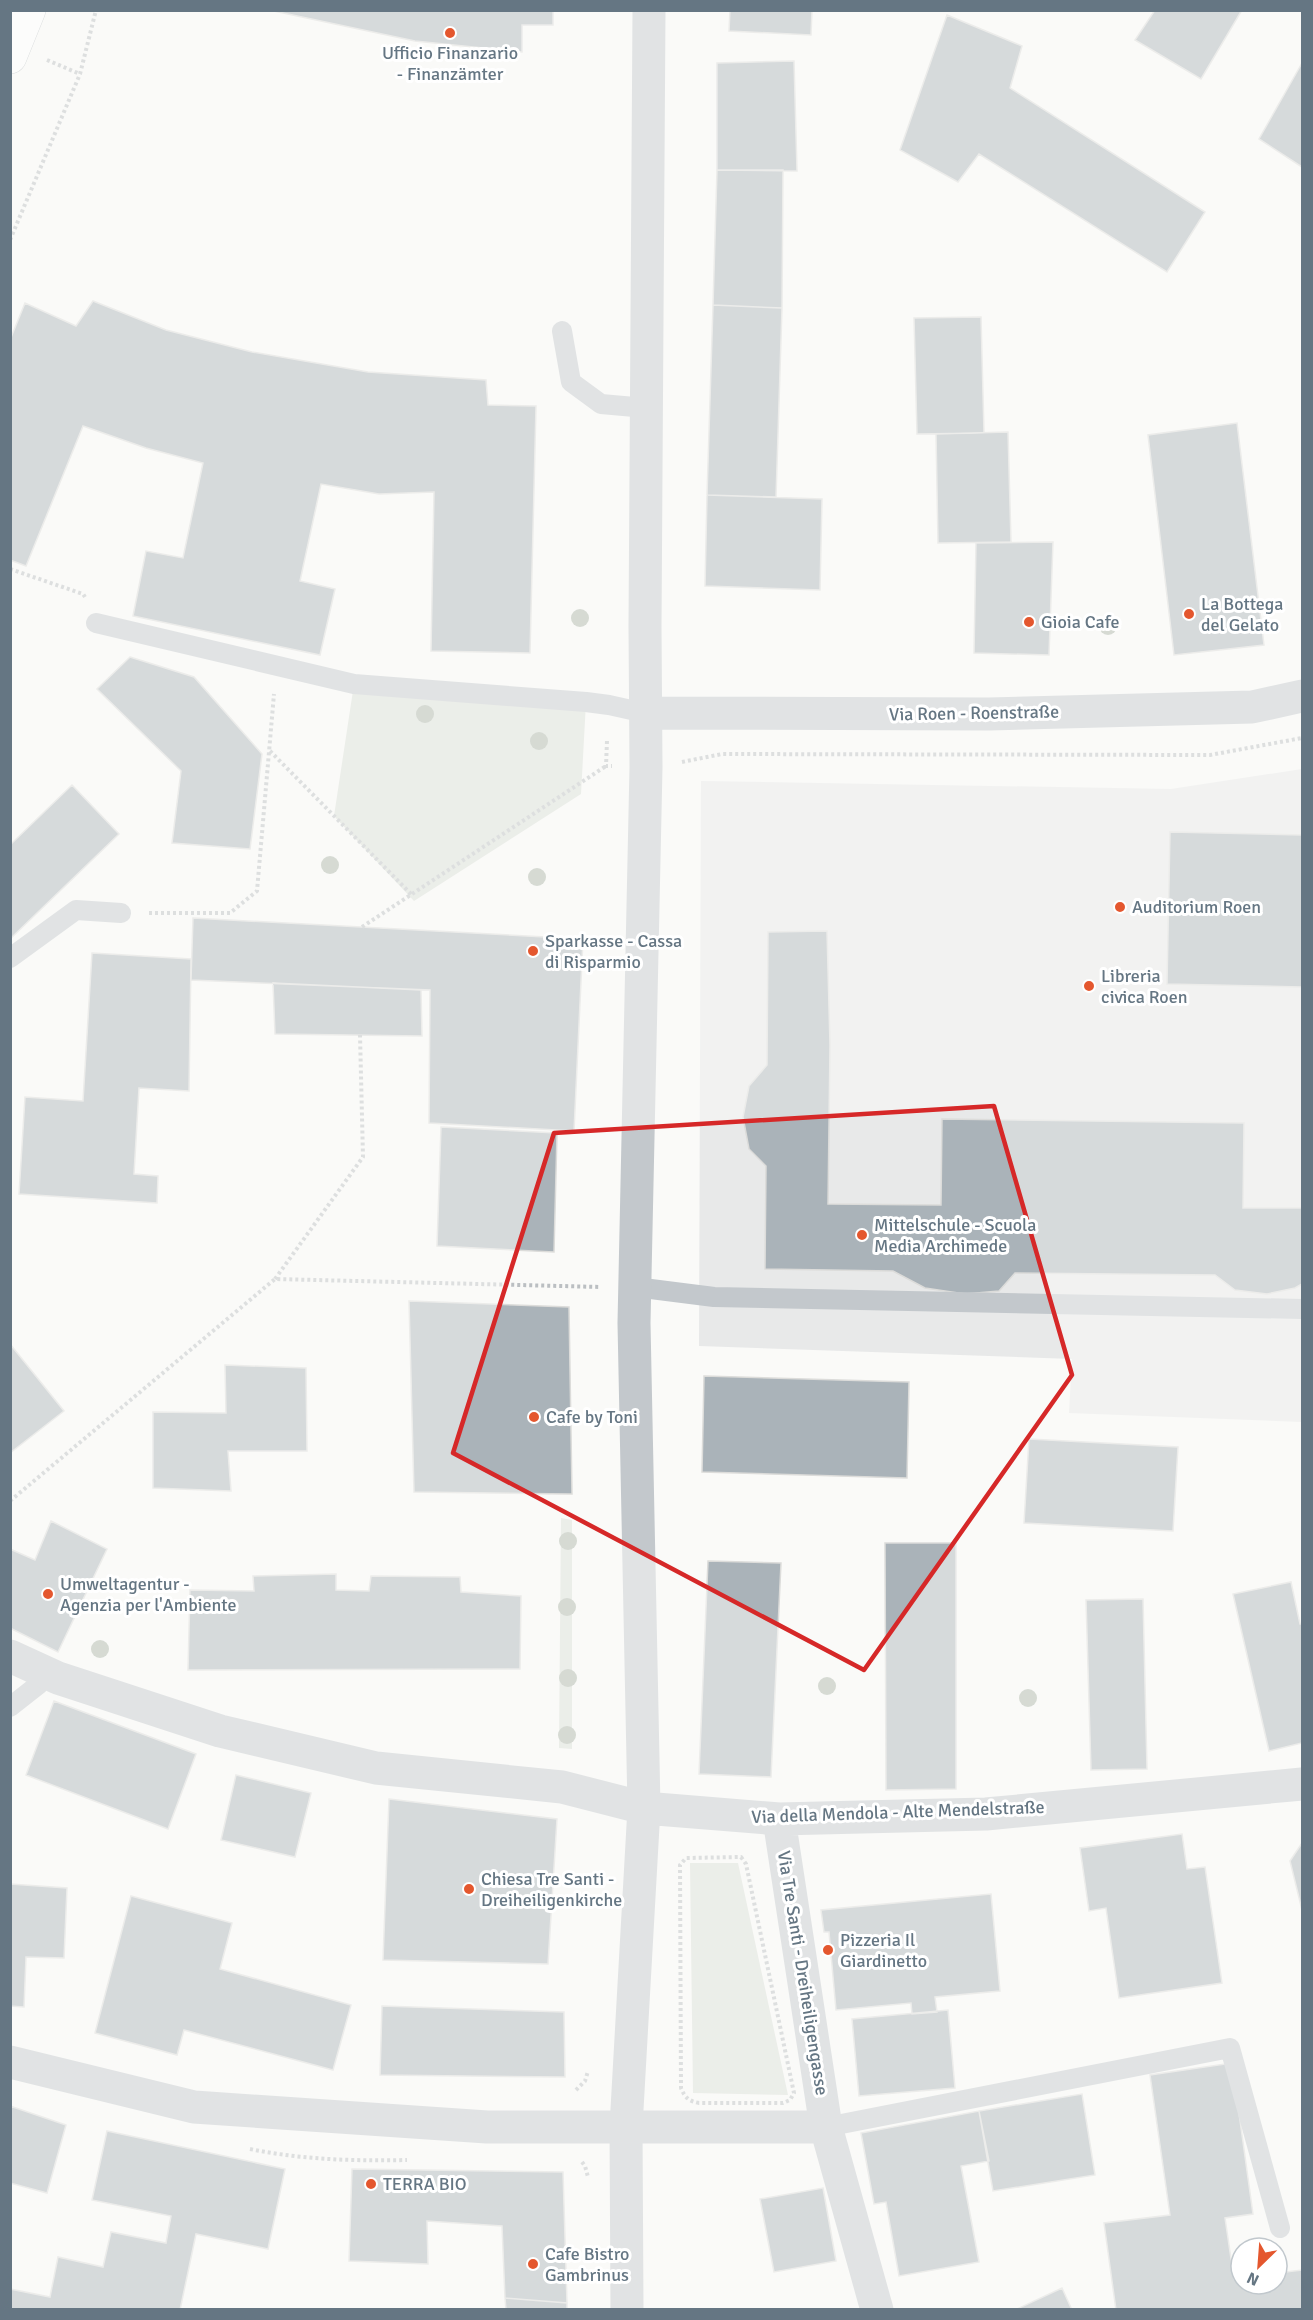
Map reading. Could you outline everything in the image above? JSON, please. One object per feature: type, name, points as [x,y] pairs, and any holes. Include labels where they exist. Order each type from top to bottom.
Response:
[{"type":"main road","points":[[10,57],[29,10]]},
{"type":"street","points":[[627,2310],[626,2127],[644,1808],[635,1287],[646,767],[646,408],[650,10]]},
{"type":"street","name":"Via Roen - Roenstraße","points":[[645,713],[694,715],[1024,713],[1252,707],[1302,696]]},
{"type":"street","name":"Via della Mendola - Alte Mendelstraße","points":[[10,1656],[45,1672],[220,1731],[376,1768],[562,1787],[644,1808],[779,1820],[986,1814],[1302,1784]]},
{"type":"street","name":"Via Tre Santi - Dreiheiligengasse","points":[[779,1820],[826,2127],[877,2310]]},
{"type":"street","points":[[10,2062],[195,2107],[487,2127],[826,2127]]},
{"type":"lane","points":[[562,331],[571,382],[602,404],[646,408]]},
{"type":"lane","points":[[96,623],[354,684],[586,702],[645,713]]},
{"type":"lane","points":[[10,958],[76,910],[121,913]]},
{"type":"lane","points":[[635,1287],[714,1297],[1302,1309]]},
{"type":"lane","points":[[10,1707],[38,1685],[45,1672]]},
{"type":"lane","points":[[826,2127],[1230,2048],[1280,2228]]},
{"type":"path","points":[[10,240],[80,74],[96,10]]},
{"type":"path","points":[[10,569],[83,594],[96,623]]},
{"type":"path","points":[[121,913],[230,913],[257,891],[276,667]]},
{"type":"path","points":[[722,754],[1210,755],[1302,738]]},
{"type":"path","points":[[269,750],[412,895]]},
{"type":"path","points":[[362,927],[606,766]]},
{"type":"path","points":[[10,1501],[275,1279],[363,1157],[360,1035]]},
{"type":"path","points":[[275,1279],[635,1287]]},
{"type":"path","points":[[741,1857],[746,1864],[794,2093],[790,2100],[783,2103],[699,2103],[690,2101],[684,2096],[681,2088],[680,1865],[686,1858],[741,1857]]},
{"type":"path","points":[[244,2148],[291,2157],[337,2161],[418,2160]]},
{"type":"path","points":[[579,2160],[585,2166],[588,2184]]},
{"type":"highlighted area","points":[[994,1106],[1072,1375],[864,1670],[453,1453],[554,1133]]},
{"type":"shaded area","points":[[354,684],[586,702],[581,794],[414,901],[334,816]]},
{"type":"shaded area","points":[[1302,769],[1302,1422],[1069,1413],[1072,1359],[699,1346],[701,781],[1171,789]]},
{"type":"shaded area","points":[[561,1518],[572,1520],[572,1749],[559,1748]]},
{"type":"shaded area","points":[[690,1863],[738,1863],[788,2095],[693,2093]]},
{"type":"building","name":"Ufficio Finanzario - Finanzämter","points":[[269,10],[553,10],[553,25],[522,25],[522,52],[415,41]]},
{"type":"building","points":[[730,10],[812,10],[811,35],[729,31]]},
{"type":"building","points":[[1155,10],[1242,10],[1201,79],[1135,40]]},
{"type":"building","points":[[947,15],[1022,46],[1010,88],[1205,212],[1167,272],[979,154],[958,182],[900,150]]},
{"type":"building","points":[[794,61],[797,171],[717,170],[717,63]]},
{"type":"building","points":[[1302,63],[1302,167],[1259,139]]},
{"type":"building","points":[[717,170],[783,170],[782,308],[713,305]]},
{"type":"building","points":[[93,301],[166,330],[252,352],[368,372],[486,380],[488,405],[536,406],[530,653],[431,651],[434,492],[379,494],[321,484],[300,581],[335,589],[320,655],[133,616],[146,551],[183,558],[203,463],[146,448],[83,426],[26,566],[10,560],[10,340],[25,303],[76,326]]},
{"type":"building","points":[[713,305],[782,308],[776,497],[707,495]]},
{"type":"building","points":[[981,317],[984,433],[917,434],[914,318]]},
{"type":"building","points":[[1237,423],[1264,645],[1174,655],[1148,435]]},
{"type":"building","points":[[1008,432],[1011,542],[938,543],[936,434]]},
{"type":"building","points":[[707,495],[822,499],[820,590],[705,586]]},
{"type":"building","points":[[1053,542],[1049,655],[974,653],[976,543]]},
{"type":"building","points":[[130,657],[194,677],[262,754],[250,849],[172,843],[181,771],[97,689]]},
{"type":"building","points":[[72,785],[119,834],[10,939],[10,845]]},
{"type":"building","points":[[1170,832],[1302,835],[1302,987],[1167,984]]},
{"type":"building","points":[[193,918],[583,939],[574,1131],[429,1123],[430,990],[191,980]]},
{"type":"building","points":[[827,931],[830,1045],[828,1204],[941,1205],[942,1119],[1244,1123],[1243,1208],[1302,1208],[1302,1284],[1295,1288],[1267,1294],[1235,1290],[1215,1275],[1015,1273],[999,1291],[965,1294],[925,1288],[893,1271],[765,1269],[766,1166],[749,1149],[743,1117],[749,1086],[767,1065],[768,932]]},
{"type":"building","points":[[92,953],[191,959],[189,1091],[139,1088],[134,1174],[158,1176],[157,1203],[19,1194],[25,1097],[83,1101]]},
{"type":"building","points":[[273,983],[421,990],[422,1036],[275,1034]]},
{"type":"building","points":[[441,1127],[557,1133],[554,1252],[437,1246]]},
{"type":"building","points":[[409,1301],[569,1307],[572,1494],[414,1492]]},
{"type":"building","points":[[10,1344],[64,1411],[10,1453]]},
{"type":"building","points":[[225,1365],[306,1368],[307,1451],[228,1451],[231,1491],[153,1488],[153,1412],[226,1413]]},
{"type":"building","points":[[704,1376],[909,1382],[907,1478],[702,1472]]},
{"type":"building","points":[[1029,1439],[1178,1447],[1173,1531],[1024,1523]]},
{"type":"building","name":"Umweltagentur - Agenzia per l'Ambiente","points":[[51,1521],[107,1549],[58,1652],[10,1628],[10,1549],[35,1560]]},
{"type":"building","points":[[885,1543],[956,1543],[956,1789],[886,1790]]},
{"type":"building","points":[[708,1561],[781,1563],[771,1777],[699,1774]]},
{"type":"building","points":[[336,1574],[336,1590],[369,1591],[371,1576],[460,1577],[461,1592],[521,1596],[520,1669],[188,1670],[190,1590],[254,1591],[253,1576]]},
{"type":"building","points":[[1291,1582],[1300,1624],[1302,1624],[1302,1743],[1269,1751],[1233,1594]]},
{"type":"building","points":[[1143,1599],[1147,1769],[1091,1770],[1086,1600]]},
{"type":"building","points":[[54,1701],[196,1754],[168,1829],[26,1775]]},
{"type":"building","points":[[236,1775],[311,1793],[295,1857],[221,1840]]},
{"type":"building","name":"Chiesa Tre Santi - Dreiheiligenkirche","points":[[389,1799],[557,1819],[548,1964],[383,1960]]},
{"type":"building","points":[[1182,1834],[1187,1869],[1205,1867],[1222,1983],[1119,1998],[1106,1908],[1089,1911],[1080,1848]]},
{"type":"building","points":[[1302,1843],[1302,1910],[1290,1861]]},
{"type":"building","points":[[10,1884],[67,1888],[64,1958],[26,1957],[24,2007],[10,2006]]},
{"type":"building","points":[[991,1894],[1000,1991],[935,1997],[937,2012],[912,2014],[911,2003],[836,2010],[829,1932],[824,1932],[821,1910]]},
{"type":"building","points":[[131,1896],[232,1923],[220,1969],[351,2005],[333,2070],[184,2030],[177,2055],[95,2033]]},
{"type":"building","points":[[382,2006],[564,2012],[565,2077],[380,2075]]},
{"type":"building","points":[[948,2010],[955,2088],[859,2096],[852,2019]]},
{"type":"building","points":[[1232,2063],[1253,2214],[1225,2218],[1229,2245],[1229,2296],[1289,2296],[1289,2272],[1302,2270],[1302,2310],[1116,2310],[1104,2223],[1170,2215],[1150,2075]]},
{"type":"building","points":[[1082,2094],[1095,2175],[993,2191],[979,2111]]},
{"type":"building","points":[[10,2106],[66,2125],[47,2193],[10,2183]]},
{"type":"building","points":[[979,2111],[989,2161],[961,2166],[979,2262],[899,2276],[886,2202],[874,2204],[861,2133]]},
{"type":"building","points":[[107,2131],[285,2169],[268,2249],[196,2234],[180,2310],[10,2310],[10,2289],[50,2297],[58,2257],[103,2267],[111,2232],[166,2243],[171,2216],[92,2200]]},
{"type":"building","points":[[352,2169],[563,2172],[567,2303],[505,2298],[502,2226],[427,2221],[428,2264],[349,2261]]},
{"type":"building","points":[[823,2188],[836,2261],[774,2272],[760,2199]]},
{"type":"building","points":[[1062,2288],[1072,2310],[1015,2310]]},
{"type":"building","points":[[505,2298],[567,2303],[567,2310],[506,2310]]},
{"type":"place","name":"Ufficio Finanzario - Finanzämter","points":[[450,33]]},
{"type":"place","name":"La Bottega del Gelato","points":[[1189,614]]},
{"type":"place","name":"Gioia Cafe","points":[[1029,622]]},
{"type":"place","name":"Auditorium Roen","points":[[1120,907]]},
{"type":"place","name":"Sparkasse - Cassa di Risparmio","points":[[533,951]]},
{"type":"place","name":"Libreria civica Roen","points":[[1089,986]]},
{"type":"place","name":"Mittelschule - Scuola Media Archimede","points":[[862,1235]]},
{"type":"place","name":"Cafe by Toni","points":[[534,1417]]},
{"type":"place","name":"Umweltagentur - Agenzia per l'Ambiente","points":[[48,1594]]},
{"type":"place","name":"Chiesa Tre Santi - Dreiheiligenkirche","points":[[469,1889]]},
{"type":"place","name":"Pizzeria Il Giardinetto","points":[[828,1950]]},
{"type":"place","name":"TERRA BIO","points":[[371,2184]]},
{"type":"place","name":"Cafe Bistro Gambrinus","points":[[533,2264]]}]
